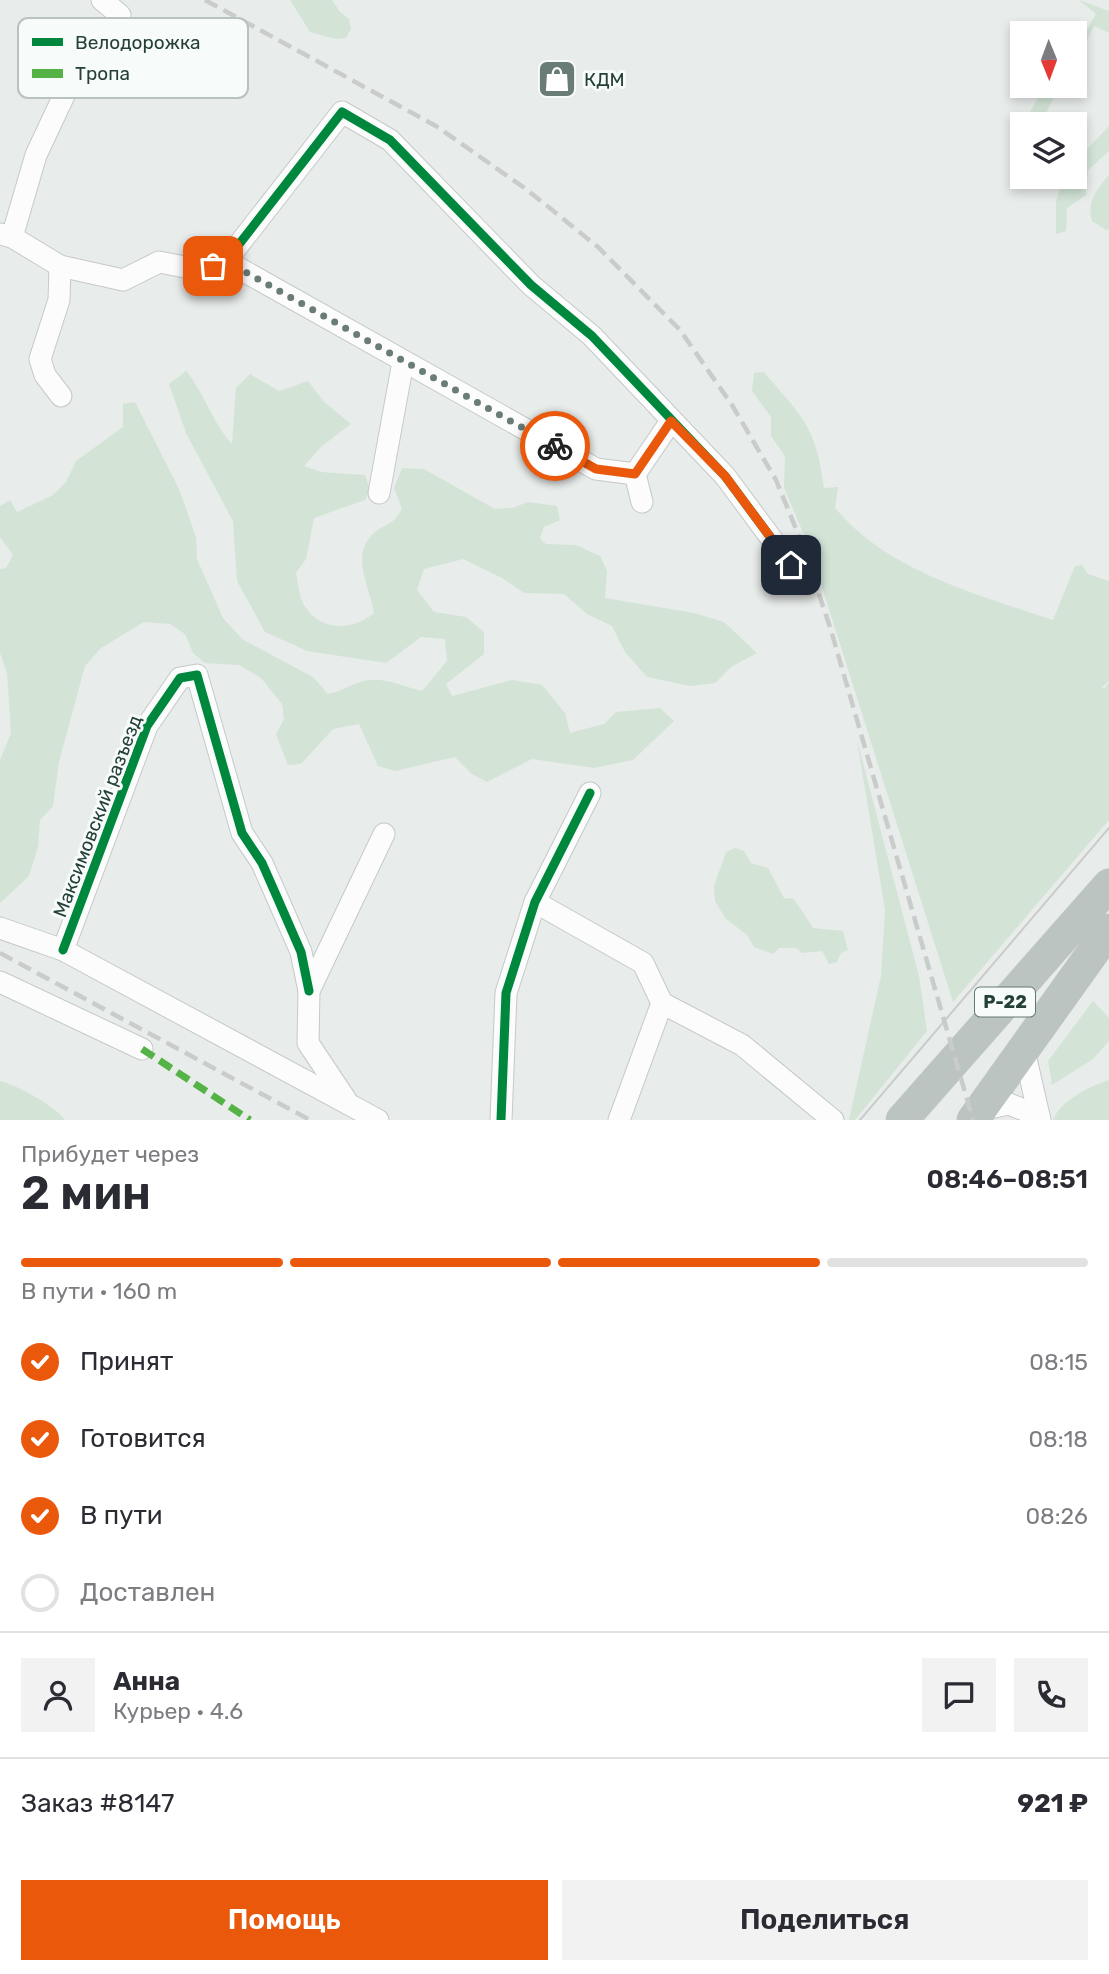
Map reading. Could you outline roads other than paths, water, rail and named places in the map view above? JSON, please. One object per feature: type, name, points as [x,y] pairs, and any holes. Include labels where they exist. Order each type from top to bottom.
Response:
[{"type":"highway","name":"Р-22","points":[[902,1120],[1109,885]]},
{"type":"highway","name":"Р-22","points":[[976,1115],[1109,929]]},
{"type":"street","points":[[102,0],[120,15],[118,18]]},
{"type":"street","points":[[63,98],[36,155],[6,235],[60,266],[123,279],[159,262],[200,270],[226,261],[342,112],[390,140],[531,285],[592,336],[725,476],[791,565]]},
{"type":"street","points":[[226,261],[596,469],[635,474]]},
{"type":"street","points":[[60,266],[59,300],[40,359],[45,375],[61,396]]},
{"type":"street","points":[[379,493],[403,362]]},
{"type":"street","points":[[642,502],[635,474],[671,421]]},
{"type":"street","name":"Максимовский разъезд","points":[[63,950],[147,726],[180,678],[197,675],[242,833],[262,863],[301,952],[309,991],[308,1043],[349,1105]]},
{"type":"street","points":[[502,1120],[506,993],[535,902],[590,793]]},
{"type":"street","name":"Максимовский разъезд","points":[[309,991],[384,834]]},
{"type":"street","points":[[535,902],[643,963],[662,1003],[742,1045],[833,1120]]},
{"type":"street","name":"Максимовский разъезд","points":[[0,928],[63,950],[378,1120]]},
{"type":"street","points":[[0,982],[142,1049]]},
{"type":"street","points":[[620,1120],[662,1003]]},
{"type":"street","points":[[1024,1050],[1040,1118]]},
{"type":"street","points":[[976,1115],[1009,1104],[1040,1118]]},
{"type":"tram line","points":[[860,1120],[1109,828]]},
{"type":"railway","points":[[205,0],[238,18]]},
{"type":"railway","points":[[248,23],[436,126],[526,189],[598,247],[680,330],[732,405],[776,480],[801,541],[830,627],[973,1120]]},
{"type":"railway","points":[[0,953],[310,1120]]},
{"type":"place","name":"КДМ","points":[[557,79]]}]
